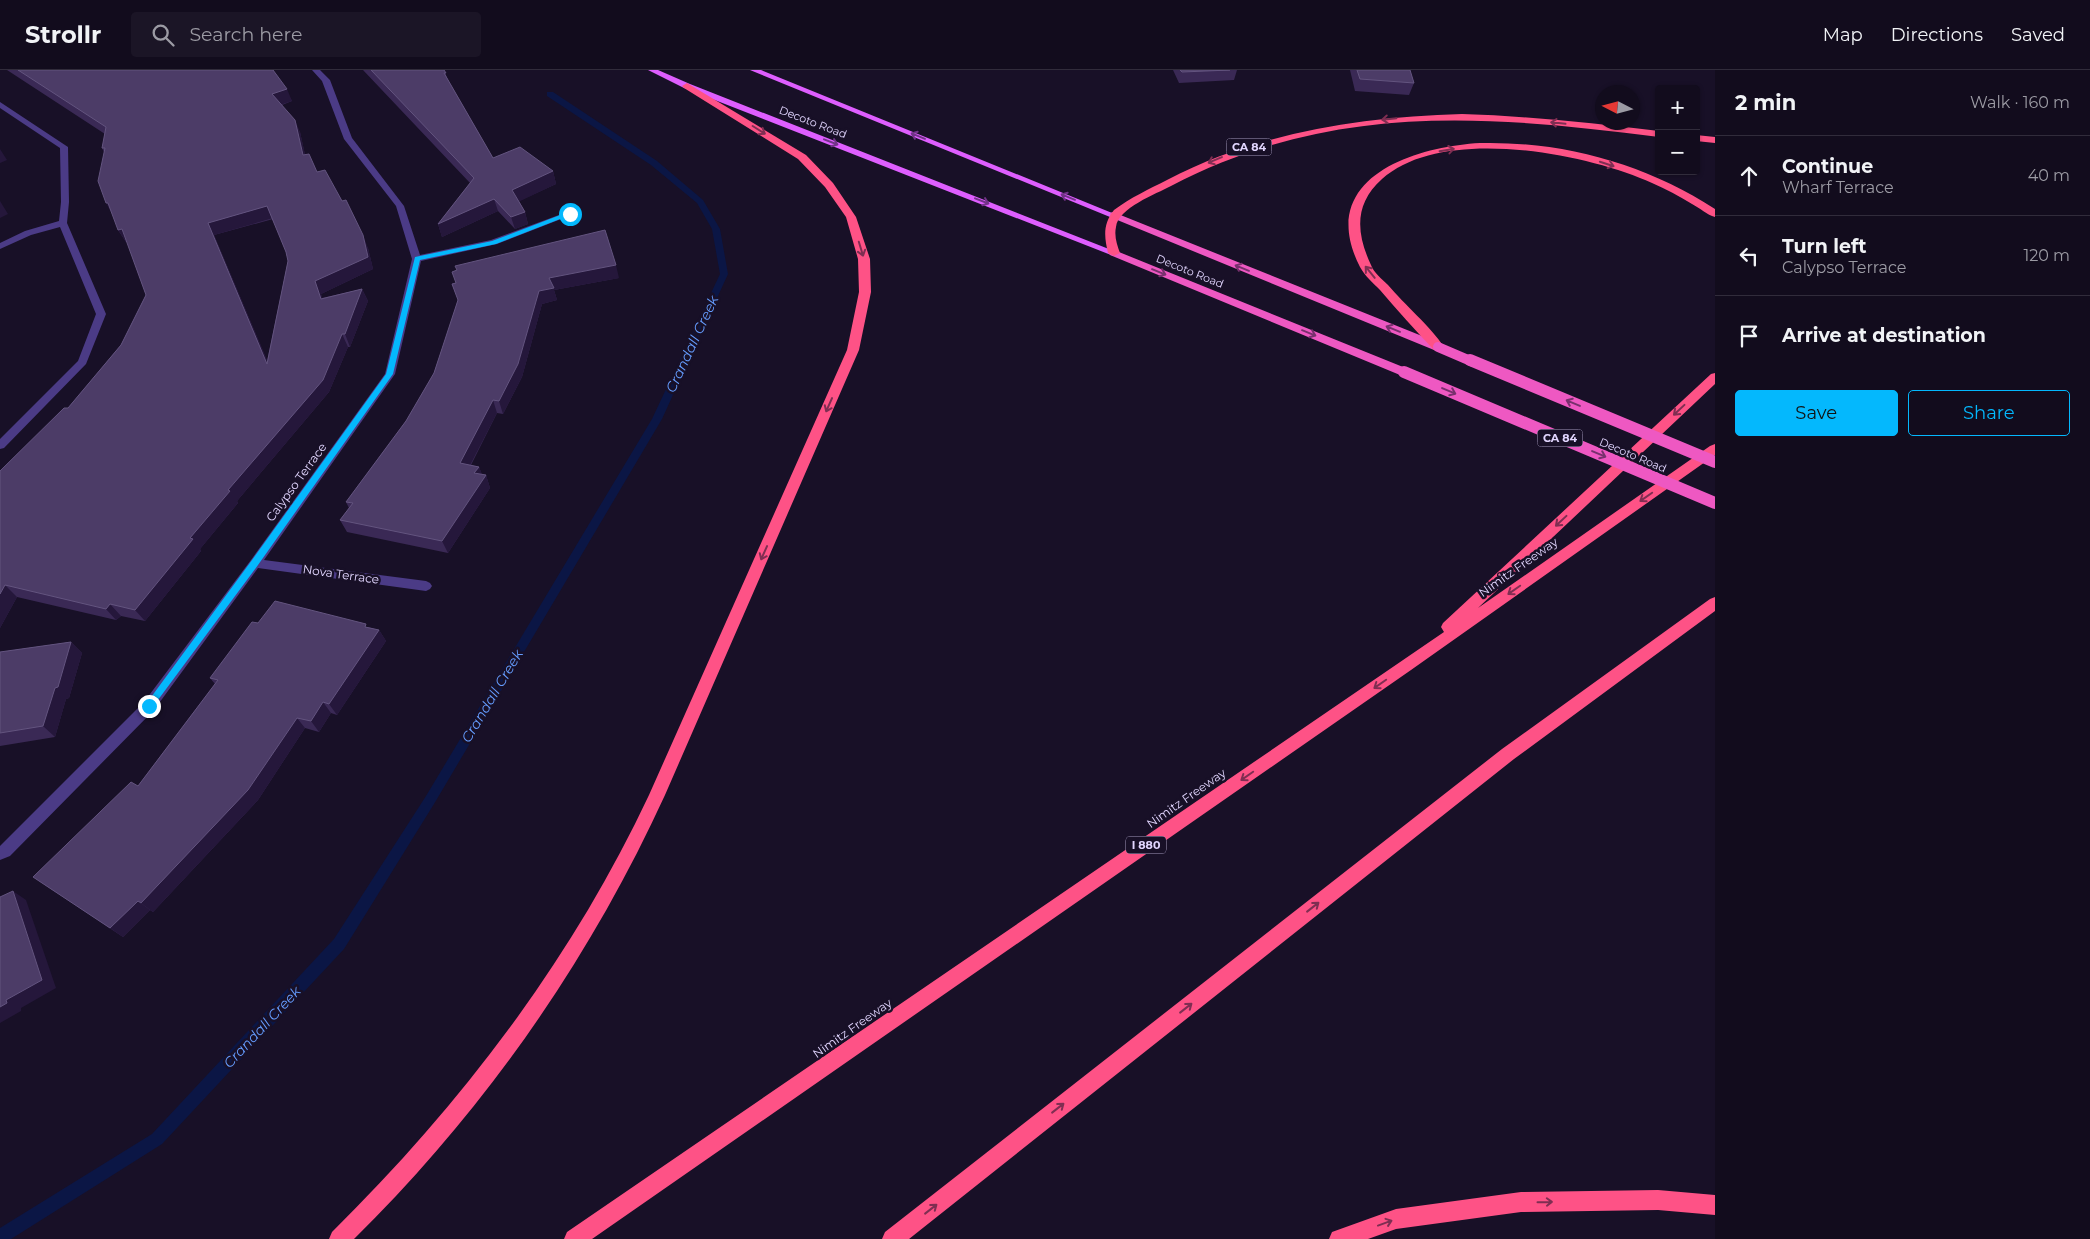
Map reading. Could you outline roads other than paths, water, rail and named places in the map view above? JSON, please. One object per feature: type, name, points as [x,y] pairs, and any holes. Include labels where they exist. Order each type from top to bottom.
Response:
[{"type":"highway","points":[[339,1239],[362,1217],[461,1110],[536,1009],[600,907],[651,809],[853,350],[865,292],[864,259],[851,217],[829,185],[802,157],[688,86]]},
{"type":"highway","name":"CA 84","points":[[1114,215],[1172,180],[1212,161],[1255,145],[1291,135],[1351,123],[1404,118],[1510,118],[1655,134]]},
{"type":"highway","points":[[1700,138],[1715,140]]},
{"type":"highway","points":[[1438,347],[1365,267],[1353,233],[1357,202],[1374,178],[1405,160],[1445,150],[1494,146],[1544,149],[1598,161],[1649,178],[1697,200],[1715,214]]},
{"type":"highway","points":[[1114,215],[1109,226],[1109,237],[1114,253]]},
{"type":"highway","name":"Decoto Road","points":[[1114,215],[1715,462]]},
{"type":"highway","name":"Decoto Road","points":[[1114,253],[1404,372],[1715,503]]},
{"type":"highway","points":[[1406,666],[1715,377]]},
{"type":"highway","name":"Nimitz Freeway","points":[[574,1239],[1406,666],[1715,449]]},
{"type":"highway","points":[[892,1239],[1508,754],[1715,603]]},
{"type":"highway","points":[[1339,1239],[1396,1219],[1520,1202],[1658,1200],[1715,1205]]},
{"type":"main road","name":"Decoto Road","points":[[652,70],[688,86],[1114,253]]},
{"type":"main road","name":"Decoto Road","points":[[754,70],[1114,215]]},
{"type":"street","points":[[316,70],[326,80],[348,138],[400,206],[417,259],[494,242],[570,214]]},
{"type":"street","points":[[0,104],[64,146],[65,202],[63,223],[101,314],[82,362],[0,445]]},
{"type":"street","points":[[0,246],[28,233],[63,223]]},
{"type":"street","name":"Calypso Terrace","points":[[0,854],[149,706],[390,374],[417,259]]},
{"type":"street","points":[[0,431],[12,434]]},
{"type":"street","name":"Nova Terrace","points":[[255,562],[426,586]]},
{"type":"waterway","name":"Crandall Creek","points":[[0,1237],[157,1139],[339,944],[430,800],[657,419],[724,274],[716,229],[700,202],[654,163],[550,94]]}]
